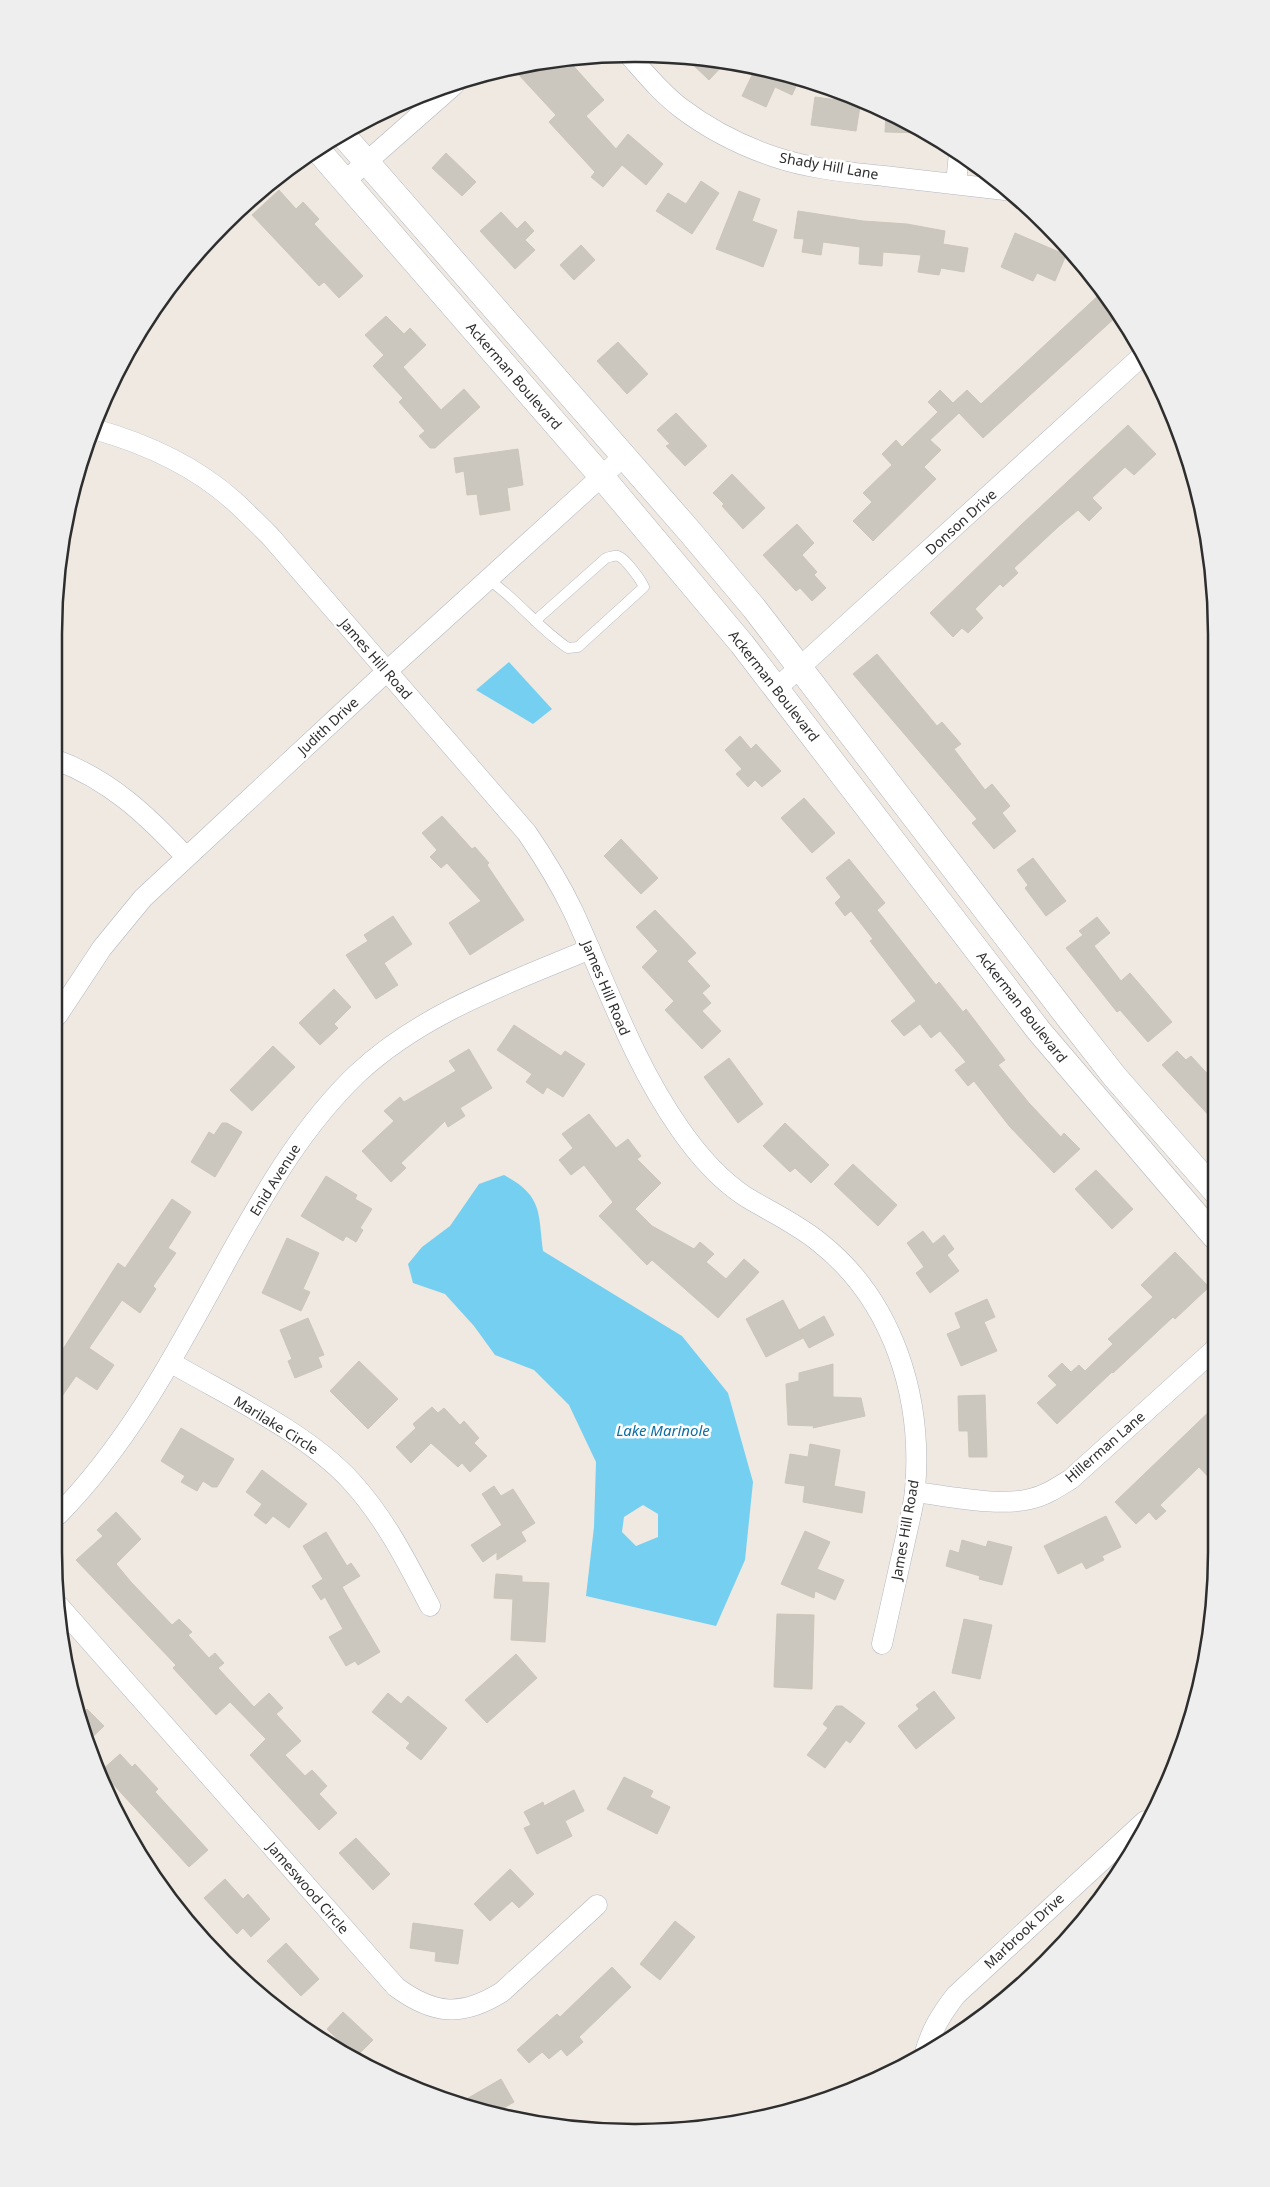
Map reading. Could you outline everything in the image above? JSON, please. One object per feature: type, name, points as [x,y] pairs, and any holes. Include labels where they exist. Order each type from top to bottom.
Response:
[{"type":"street","name":"Shady Hill Lane","points":[[635,62],[654,84],[680,108],[711,129],[776,158],[820,168],[993,188]]},
{"type":"street","points":[[345,181],[443,96]]},
{"type":"street","points":[[347,140],[624,456],[754,608],[1110,1070],[1208,1183]]},
{"type":"street","name":"Ackerman Boulevard","points":[[323,155],[602,476],[778,688],[1039,1031],[1208,1229]]},
{"type":"street","points":[[956,184],[958,163]]},
{"type":"street","name":"Donson Drive","points":[[778,688],[1137,360]]},
{"type":"street","name":"James Hill Road","points":[[100,431],[147,447],[212,483],[233,500],[270,536],[527,833],[548,866],[590,948],[625,1033],[649,1081],[701,1158],[744,1196],[810,1234],[836,1255],[858,1280],[876,1305],[891,1335],[904,1370],[913,1409],[917,1442],[915,1492],[882,1644]]},
{"type":"street","name":"Judith Drive","points":[[63,1006],[102,948],[134,908],[186,856],[624,456]]},
{"type":"street","points":[[63,763],[102,781],[120,792],[162,830],[186,856]]},
{"type":"street","name":"Enid Avenue","points":[[63,1510],[102,1467],[137,1418],[260,1202],[292,1150],[325,1108],[358,1074],[383,1052],[421,1026],[462,1004],[590,948]]},
{"type":"street","name":"Hillerman Lane","points":[[915,1492],[1009,1502],[1030,1500],[1049,1493],[1071,1479],[1208,1355]]},
{"type":"street","name":"Marilake Circle","points":[[170,1362],[296,1435],[331,1462],[350,1480],[373,1508],[391,1535],[430,1606]]},
{"type":"street","name":"Jameswood Circle","points":[[66,1614],[396,1987],[412,1999],[430,2007],[449,2011],[465,2009],[484,2003],[502,1992],[597,1905]]},
{"type":"street","name":"Marbrook Drive","points":[[927,2044],[937,2022],[956,1995],[1135,1830]]},
{"type":"lane","points":[[489,580],[506,592],[535,621],[554,639],[568,648],[578,647],[644,587],[642,580],[621,556],[615,555],[606,558],[535,621]]},
{"type":"water","points":[[509,662],[552,709],[533,724],[476,690]]},
{"type":"water","name":"Lake Marinole","points":[[504,1175],[526,1190],[532,1198],[539,1215],[543,1251],[682,1336],[728,1393],[753,1482],[745,1560],[716,1626],[586,1596],[594,1527],[596,1462],[569,1405],[534,1370],[495,1355],[474,1326],[445,1294],[413,1283],[408,1264],[422,1247],[450,1226],[479,1184]],"holes":[[[643,1505],[658,1514],[658,1537],[636,1546],[622,1532],[624,1517]]]},
{"type":"building","points":[[573,66],[604,100],[586,116],[616,149],[628,134],[663,164],[646,185],[622,165],[603,187],[591,177],[595,172],[549,122],[556,115],[519,75]]},
{"type":"building","points":[[694,66],[720,69],[709,80]]},
{"type":"building","points":[[752,75],[796,86],[792,95],[775,87],[766,107],[742,96]]},
{"type":"building","points":[[815,97],[837,100],[860,109],[856,131],[811,125]]},
{"type":"building","points":[[886,121],[909,133],[885,132]]},
{"type":"building","points":[[446,153],[476,182],[462,196],[432,168]]},
{"type":"building","points":[[701,181],[719,193],[692,234],[656,211],[668,193],[686,204]]},
{"type":"building","points":[[279,190],[296,209],[303,202],[319,219],[314,224],[363,276],[339,298],[324,282],[319,286],[252,215]]},
{"type":"building","points":[[739,191],[760,199],[752,221],[777,230],[763,267],[716,249]]},
{"type":"building","points":[[798,211],[863,221],[907,224],[945,231],[943,244],[968,248],[964,272],[941,268],[939,275],[918,272],[921,255],[883,252],[882,266],[859,264],[860,247],[823,242],[821,255],[802,252],[804,239],[794,238]]},
{"type":"building","points":[[501,212],[517,229],[525,221],[534,231],[525,240],[535,250],[515,269],[480,231]]},
{"type":"building","points":[[1015,233],[1060,252],[1065,258],[1055,281],[1037,273],[1033,281],[1001,267]]},
{"type":"building","points":[[581,245],[595,260],[574,280],[560,265]]},
{"type":"building","points":[[1097,297],[1113,320],[983,438],[959,413],[930,440],[941,450],[924,467],[936,479],[873,541],[853,521],[872,502],[863,493],[892,465],[882,454],[896,440],[902,447],[938,412],[928,402],[940,390],[953,403],[967,390],[981,404]]},
{"type":"building","points":[[386,316],[404,334],[410,328],[426,345],[403,367],[441,410],[464,389],[480,407],[435,448],[430,448],[419,436],[425,431],[399,402],[403,398],[373,366],[384,355],[365,335]]},
{"type":"building","points":[[618,342],[648,374],[627,394],[597,361]]},
{"type":"building","points":[[676,413],[707,446],[685,466],[666,446],[670,444],[657,430]]},
{"type":"building","points":[[1128,425],[1156,454],[1134,475],[1125,467],[1092,498],[1102,508],[1089,521],[1078,510],[1058,527],[1014,568],[1018,573],[1003,587],[1000,584],[975,609],[983,618],[968,633],[962,628],[953,637],[930,613]]},
{"type":"building","points":[[518,449],[523,485],[507,488],[510,510],[480,515],[477,494],[467,495],[464,471],[456,473],[454,458]]},
{"type":"building","points":[[732,474],[765,508],[743,529],[713,493]]},
{"type":"building","points":[[797,524],[814,543],[802,555],[817,572],[814,575],[826,588],[812,601],[800,588],[796,591],[763,555]]},
{"type":"building","points":[[877,654],[937,726],[942,722],[961,744],[954,749],[985,790],[992,784],[1010,806],[1002,813],[1016,831],[994,849],[972,823],[977,819],[853,674]]},
{"type":"building","points":[[740,736],[751,749],[756,744],[781,771],[762,787],[755,780],[748,787],[736,774],[742,769],[725,750]]},
{"type":"building","points":[[804,798],[835,833],[812,853],[781,818]]},
{"type":"building","points":[[442,816],[472,849],[475,847],[489,863],[487,865],[524,920],[470,955],[449,923],[481,901],[447,863],[441,868],[430,857],[437,850],[422,833]]},
{"type":"building","points":[[621,839],[658,878],[641,894],[604,856]]},
{"type":"building","points":[[1033,858],[1066,901],[1046,916],[1025,888],[1028,885],[1017,870]]},
{"type":"building","points":[[849,859],[885,903],[877,910],[936,985],[939,982],[963,1012],[966,1009],[1005,1060],[998,1065],[1029,1103],[1061,1137],[1064,1133],[1080,1149],[1054,1173],[1010,1127],[974,1081],[968,1086],[955,1070],[966,1062],[940,1031],[931,1038],[920,1024],[904,1036],[891,1021],[916,1001],[870,941],[873,939],[851,911],[845,916],[835,903],[841,897],[826,878]]},
{"type":"building","points":[[655,910],[696,953],[687,961],[710,986],[702,993],[711,1003],[702,1011],[721,1031],[702,1049],[665,1010],[674,1001],[642,967],[658,951],[636,927]]},
{"type":"building","points":[[393,916],[412,944],[384,963],[398,985],[376,999],[346,955],[368,941],[364,935]]},
{"type":"building","points":[[1097,917],[1110,933],[1094,946],[1121,981],[1130,973],[1172,1022],[1148,1042],[1120,1010],[1117,1012],[1066,948],[1083,935],[1079,931]]},
{"type":"building","points":[[334,989],[351,1007],[334,1024],[338,1028],[320,1045],[299,1023]]},
{"type":"building","points":[[514,1025],[561,1056],[565,1051],[585,1064],[563,1097],[547,1087],[543,1094],[526,1082],[532,1074],[497,1050]]},
{"type":"building","points":[[273,1046],[295,1067],[252,1111],[230,1090]]},
{"type":"building","points":[[469,1049],[492,1088],[460,1108],[465,1116],[448,1127],[445,1121],[401,1163],[406,1168],[391,1182],[362,1151],[394,1121],[384,1111],[400,1097],[404,1102],[456,1071],[449,1061]]},
{"type":"building","points":[[1177,1051],[1186,1060],[1191,1056],[1208,1074],[1208,1114],[1162,1065]]},
{"type":"building","points":[[729,1058],[763,1104],[738,1123],[704,1077]]},
{"type":"building","points":[[589,1114],[616,1148],[628,1139],[641,1156],[637,1159],[661,1183],[635,1209],[652,1226],[694,1249],[700,1242],[714,1254],[706,1262],[726,1279],[744,1259],[759,1272],[718,1318],[652,1260],[647,1265],[599,1216],[613,1202],[584,1165],[571,1175],[559,1160],[573,1148],[562,1134]]},
{"type":"building","points":[[222,1123],[227,1123],[242,1132],[215,1177],[191,1162],[209,1132],[214,1135]]},
{"type":"building","points":[[785,1123],[829,1165],[811,1183],[795,1168],[790,1172],[763,1146]]},
{"type":"building","points":[[853,1164],[897,1205],[878,1226],[834,1184]]},
{"type":"building","points":[[1096,1170],[1133,1209],[1112,1229],[1075,1189]]},
{"type":"building","points":[[326,1176],[357,1195],[355,1199],[372,1209],[360,1228],[363,1230],[356,1242],[346,1236],[343,1241],[301,1216]]},
{"type":"building","points":[[172,1199],[191,1212],[168,1248],[176,1253],[153,1286],[156,1289],[140,1313],[122,1300],[89,1348],[114,1365],[97,1390],[76,1376],[63,1395],[63,1349],[118,1263],[125,1268]]},
{"type":"building","points":[[923,1231],[933,1244],[944,1235],[954,1249],[947,1255],[959,1271],[930,1293],[916,1273],[924,1267],[907,1243]]},
{"type":"building","points":[[287,1238],[319,1253],[303,1289],[310,1292],[301,1311],[262,1293]]},
{"type":"building","points":[[1175,1252],[1208,1288],[1175,1319],[1173,1317],[1057,1424],[1037,1403],[1057,1385],[1048,1376],[1062,1363],[1071,1372],[1079,1365],[1085,1371],[1113,1344],[1108,1339],[1153,1297],[1141,1285]]},
{"type":"building","points":[[987,1299],[995,1317],[984,1322],[997,1351],[961,1366],[947,1334],[961,1328],[955,1313]]},
{"type":"building","points":[[783,1300],[803,1338],[766,1357],[746,1319]]},
{"type":"building","points":[[824,1316],[834,1335],[809,1348],[799,1330]]},
{"type":"building","points":[[308,1318],[324,1355],[318,1357],[322,1367],[295,1378],[288,1361],[292,1359],[280,1330]]},
{"type":"building","points":[[359,1361],[398,1399],[368,1429],[330,1391]]},
{"type":"building","points":[[833,1364],[833,1397],[861,1398],[865,1416],[813,1428],[814,1426],[788,1425],[786,1384],[799,1381],[799,1373]]},
{"type":"building","points":[[985,1395],[987,1457],[969,1457],[968,1431],[959,1431],[958,1396]]},
{"type":"building","points":[[432,1407],[438,1413],[444,1408],[460,1425],[464,1421],[479,1438],[474,1443],[487,1456],[470,1472],[462,1463],[458,1467],[431,1443],[411,1463],[396,1447],[416,1428],[413,1424]]},
{"type":"building","points":[[1208,1413],[1208,1477],[1199,1467],[1160,1505],[1166,1511],[1156,1520],[1149,1512],[1136,1524],[1115,1502]]},
{"type":"building","points":[[181,1428],[234,1459],[217,1487],[212,1487],[203,1481],[197,1491],[181,1482],[185,1476],[161,1461]]},
{"type":"building","points":[[810,1444],[840,1450],[834,1486],[865,1492],[862,1513],[803,1502],[805,1486],[785,1483],[790,1454],[808,1457]]},
{"type":"building","points":[[262,1470],[307,1504],[289,1528],[273,1516],[266,1524],[254,1515],[262,1504],[246,1492]]},
{"type":"building","points":[[494,1486],[501,1496],[513,1489],[535,1523],[521,1532],[526,1541],[497,1560],[497,1552],[483,1562],[471,1545],[502,1525],[482,1494]]},
{"type":"building","points":[[116,1512],[141,1539],[116,1564],[131,1582],[172,1625],[179,1619],[192,1632],[188,1635],[209,1658],[215,1653],[224,1663],[218,1668],[254,1707],[269,1693],[283,1708],[276,1714],[301,1741],[285,1755],[305,1776],[312,1770],[327,1786],[319,1794],[337,1813],[319,1830],[250,1755],[266,1739],[230,1702],[216,1715],[173,1668],[176,1665],[76,1560],[103,1536],[97,1530]]},
{"type":"building","points":[[1106,1516],[1121,1547],[1102,1556],[1104,1560],[1086,1569],[1082,1562],[1058,1574],[1044,1546]]},
{"type":"building","points":[[805,1531],[830,1542],[817,1569],[844,1580],[835,1600],[815,1591],[814,1598],[781,1584]]},
{"type":"building","points":[[326,1532],[347,1566],[351,1563],[360,1576],[342,1587],[380,1652],[358,1665],[355,1661],[346,1666],[329,1637],[343,1629],[325,1597],[321,1600],[312,1586],[323,1579],[303,1546]]},
{"type":"building","points":[[962,1540],[986,1547],[988,1541],[1012,1547],[1002,1585],[979,1579],[980,1576],[946,1566],[950,1550],[959,1553]]},
{"type":"building","points":[[496,1574],[522,1576],[522,1582],[549,1583],[545,1642],[511,1640],[513,1599],[494,1598]]},
{"type":"building","points":[[777,1614],[814,1615],[812,1689],[774,1687]]},
{"type":"building","points":[[964,1619],[992,1625],[980,1679],[952,1673]]},
{"type":"building","points":[[516,1654],[537,1678],[487,1723],[465,1700]]},
{"type":"building","points":[[934,1691],[955,1718],[916,1749],[898,1726],[919,1709],[916,1705]]},
{"type":"building","points":[[388,1693],[401,1704],[408,1696],[447,1728],[421,1760],[406,1748],[410,1743],[372,1712]]},
{"type":"building","points":[[836,1706],[842,1706],[865,1723],[850,1743],[846,1740],[825,1768],[807,1755],[828,1728],[823,1724]]},
{"type":"building","points":[[87,1709],[104,1726],[93,1736],[93,1736],[85,1711]]},
{"type":"building","points":[[120,1754],[132,1767],[135,1764],[158,1789],[155,1792],[208,1850],[189,1867],[111,1782],[105,1768]]},
{"type":"building","points":[[624,1777],[653,1791],[650,1797],[670,1807],[657,1834],[607,1809]]},
{"type":"building","points":[[574,1790],[584,1811],[565,1821],[572,1836],[537,1854],[524,1828],[531,1825],[524,1812],[543,1802],[544,1806]]},
{"type":"building","points":[[356,1838],[390,1874],[373,1890],[339,1853]]},
{"type":"building","points":[[510,1869],[534,1894],[519,1908],[512,1901],[490,1921],[474,1904]]},
{"type":"building","points":[[225,1879],[243,1899],[248,1894],[270,1919],[251,1937],[243,1928],[237,1934],[204,1898]]},
{"type":"building","points":[[675,1921],[695,1937],[660,1980],[640,1964]]},
{"type":"building","points":[[413,1923],[463,1930],[458,1964],[435,1961],[436,1952],[410,1948]]},
{"type":"building","points":[[286,1943],[319,1979],[301,1996],[267,1961]]},
{"type":"building","points":[[612,1967],[631,1987],[579,2037],[583,2042],[567,2056],[561,2049],[549,2059],[542,2052],[529,2063],[517,2050],[557,2014],[560,2017]]},
{"type":"building","points":[[343,2012],[373,2040],[360,2053],[342,2044],[327,2029]]},
{"type":"building","points":[[501,2079],[514,2102],[503,2109],[467,2099]]}]
